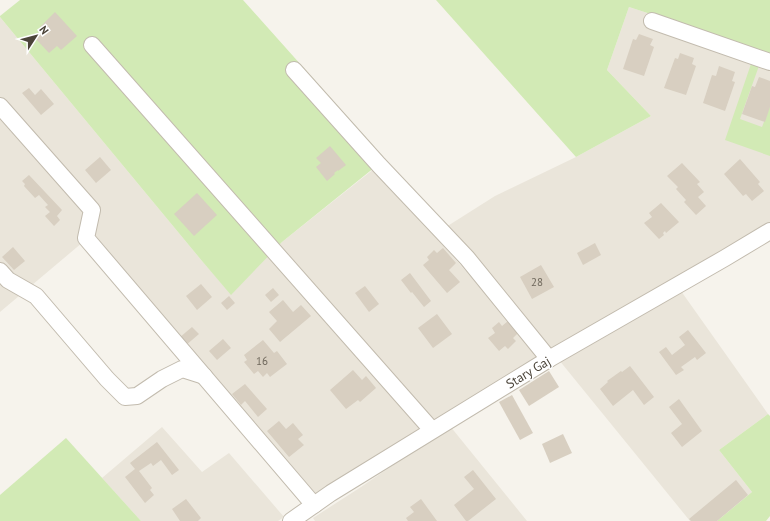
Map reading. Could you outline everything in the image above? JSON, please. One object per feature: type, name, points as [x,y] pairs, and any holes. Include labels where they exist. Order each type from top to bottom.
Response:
[{"type":"street","points":[[652,21],[770,62]]},
{"type":"street","points":[[92,45],[432,430]]},
{"type":"street","points":[[294,70],[379,165],[467,258],[549,359]]},
{"type":"street","points":[[0,106],[92,210],[86,238],[314,505]]},
{"type":"street","name":"Stary Gaj","points":[[291,521],[331,493],[549,359],[770,232]]},
{"type":"street","points":[[0,271],[8,280],[36,296],[107,379],[125,397],[137,396],[162,379],[182,369],[204,376]]},
{"type":"shaded area","points":[[629,7],[770,53],[770,226],[681,291],[768,414],[719,450],[752,492],[717,521],[690,521],[559,360],[446,227],[495,196],[576,157],[651,116],[607,70]]},
{"type":"shaded area","points":[[0,17],[231,294],[282,242],[375,168],[537,352],[534,364],[313,499],[89,237],[0,312]]},
{"type":"shaded area","points":[[450,426],[527,521],[315,521],[313,518]]},
{"type":"shaded area","points":[[162,427],[202,472],[229,453],[284,517],[278,521],[141,521],[102,478]]},
{"type":"green space","points":[[20,0],[243,0],[385,159],[282,242],[231,295],[0,17]]},
{"type":"green space","points":[[436,0],[770,0],[770,53],[629,7],[607,70],[651,116],[576,157]]},
{"type":"green space","points":[[752,61],[760,63],[740,119],[762,127],[770,106],[770,156],[725,140]]},
{"type":"green space","points":[[768,414],[770,416],[770,516],[766,521],[717,521],[752,492],[719,450]]},
{"type":"green space","points":[[66,438],[141,521],[0,521],[0,495]]},
{"type":"building","points":[[55,12],[77,36],[61,50],[57,46],[49,53],[35,38],[43,31],[40,27]]},
{"type":"building","points":[[639,34],[653,39],[650,45],[654,47],[644,76],[623,69],[633,39],[636,40]]},
{"type":"building","points":[[680,53],[694,58],[692,64],[696,66],[686,95],[664,88],[675,58],[678,59]]},
{"type":"building","points":[[719,66],[735,72],[732,81],[735,82],[725,111],[703,103],[712,75],[716,76]]},
{"type":"building","points":[[759,77],[770,81],[770,107],[765,122],[742,114],[752,86],[755,87]]},
{"type":"building","points":[[29,88],[35,95],[41,89],[54,104],[41,115],[22,93]]},
{"type":"building","points":[[330,146],[346,165],[334,173],[335,174],[327,181],[316,167],[321,163],[316,158]]},
{"type":"building","points":[[100,157],[111,170],[96,183],[85,170]]},
{"type":"building","points":[[740,159],[760,182],[758,184],[764,191],[752,201],[746,194],[743,196],[724,174]]},
{"type":"building","points":[[682,163],[700,182],[697,184],[704,192],[698,197],[706,206],[696,215],[684,202],[686,200],[676,189],[678,187],[667,176]]},
{"type":"building","points":[[29,175],[62,210],[57,216],[60,220],[54,226],[45,216],[50,212],[45,207],[48,205],[39,195],[35,198],[24,186],[25,184],[22,181]]},
{"type":"building","points":[[197,193],[217,215],[194,236],[174,214]]},
{"type":"building","points":[[661,203],[679,222],[666,233],[665,231],[663,233],[664,235],[659,239],[644,223],[652,217],[649,213]]},
{"type":"building","points":[[595,243],[601,255],[583,265],[577,253]]},
{"type":"building","points":[[13,247],[25,261],[14,270],[2,257]]},
{"type":"building","points":[[443,248],[456,263],[449,270],[460,282],[447,293],[423,265],[429,260],[427,257],[434,250],[437,253]]},
{"type":"building","points":[[541,265],[554,287],[532,299],[520,277]]},
{"type":"building","points":[[410,273],[431,301],[424,307],[401,280]]},
{"type":"building","points":[[201,284],[212,297],[197,310],[186,296]]},
{"type":"building","points":[[365,286],[379,304],[369,312],[355,293]]},
{"type":"building","points":[[273,288],[279,295],[271,302],[265,295]]},
{"type":"building","points":[[229,296],[235,303],[227,310],[221,303]]},
{"type":"building","points":[[283,300],[293,312],[301,305],[311,316],[280,342],[269,329],[277,321],[269,312]]},
{"type":"building","points":[[437,314],[452,334],[433,348],[418,328]]},
{"type":"building","points":[[508,321],[518,333],[513,338],[516,341],[508,349],[505,346],[499,351],[488,338],[495,333],[492,328],[499,322],[502,326]]},
{"type":"building","points":[[192,327],[199,334],[185,346],[179,338]]},
{"type":"building","points":[[688,330],[706,353],[697,360],[695,357],[681,367],[684,370],[676,375],[659,352],[666,347],[672,355],[685,345],[679,337]]},
{"type":"building","points":[[223,339],[231,348],[217,360],[209,351]]},
{"type":"building","points":[[263,340],[274,353],[277,351],[287,364],[270,377],[267,373],[263,377],[258,371],[254,374],[244,362],[247,360],[244,355]]},
{"type":"building","points":[[630,366],[654,397],[644,405],[633,390],[613,406],[600,389],[608,382],[607,381]]},
{"type":"building","points":[[353,370],[362,380],[366,376],[376,388],[360,402],[358,400],[346,409],[330,390]]},
{"type":"building","points":[[549,371],[559,387],[529,406],[519,390]]},
{"type":"building","points":[[245,384],[267,409],[258,417],[245,401],[241,405],[232,394]]},
{"type":"building","points":[[512,395],[533,433],[520,440],[499,402]]},
{"type":"building","points":[[679,399],[702,431],[682,447],[671,433],[682,424],[669,407]]},
{"type":"building","points":[[279,421],[286,429],[293,423],[303,435],[298,439],[304,445],[289,457],[267,431]]},
{"type":"building","points":[[563,434],[572,453],[550,463],[542,444]]},
{"type":"building","points":[[157,442],[179,470],[172,475],[161,460],[153,466],[151,463],[139,471],[152,488],[150,490],[154,495],[145,503],[125,477],[135,469],[130,463]]},
{"type":"building","points":[[473,470],[496,499],[466,521],[454,505],[474,489],[464,477]]},
{"type":"building","points":[[736,480],[748,495],[717,521],[691,521],[689,519]]},
{"type":"building","points":[[186,499],[201,518],[198,521],[180,521],[172,509]]},
{"type":"building","points":[[421,499],[437,521],[408,521],[406,518],[414,512],[410,507]]}]
